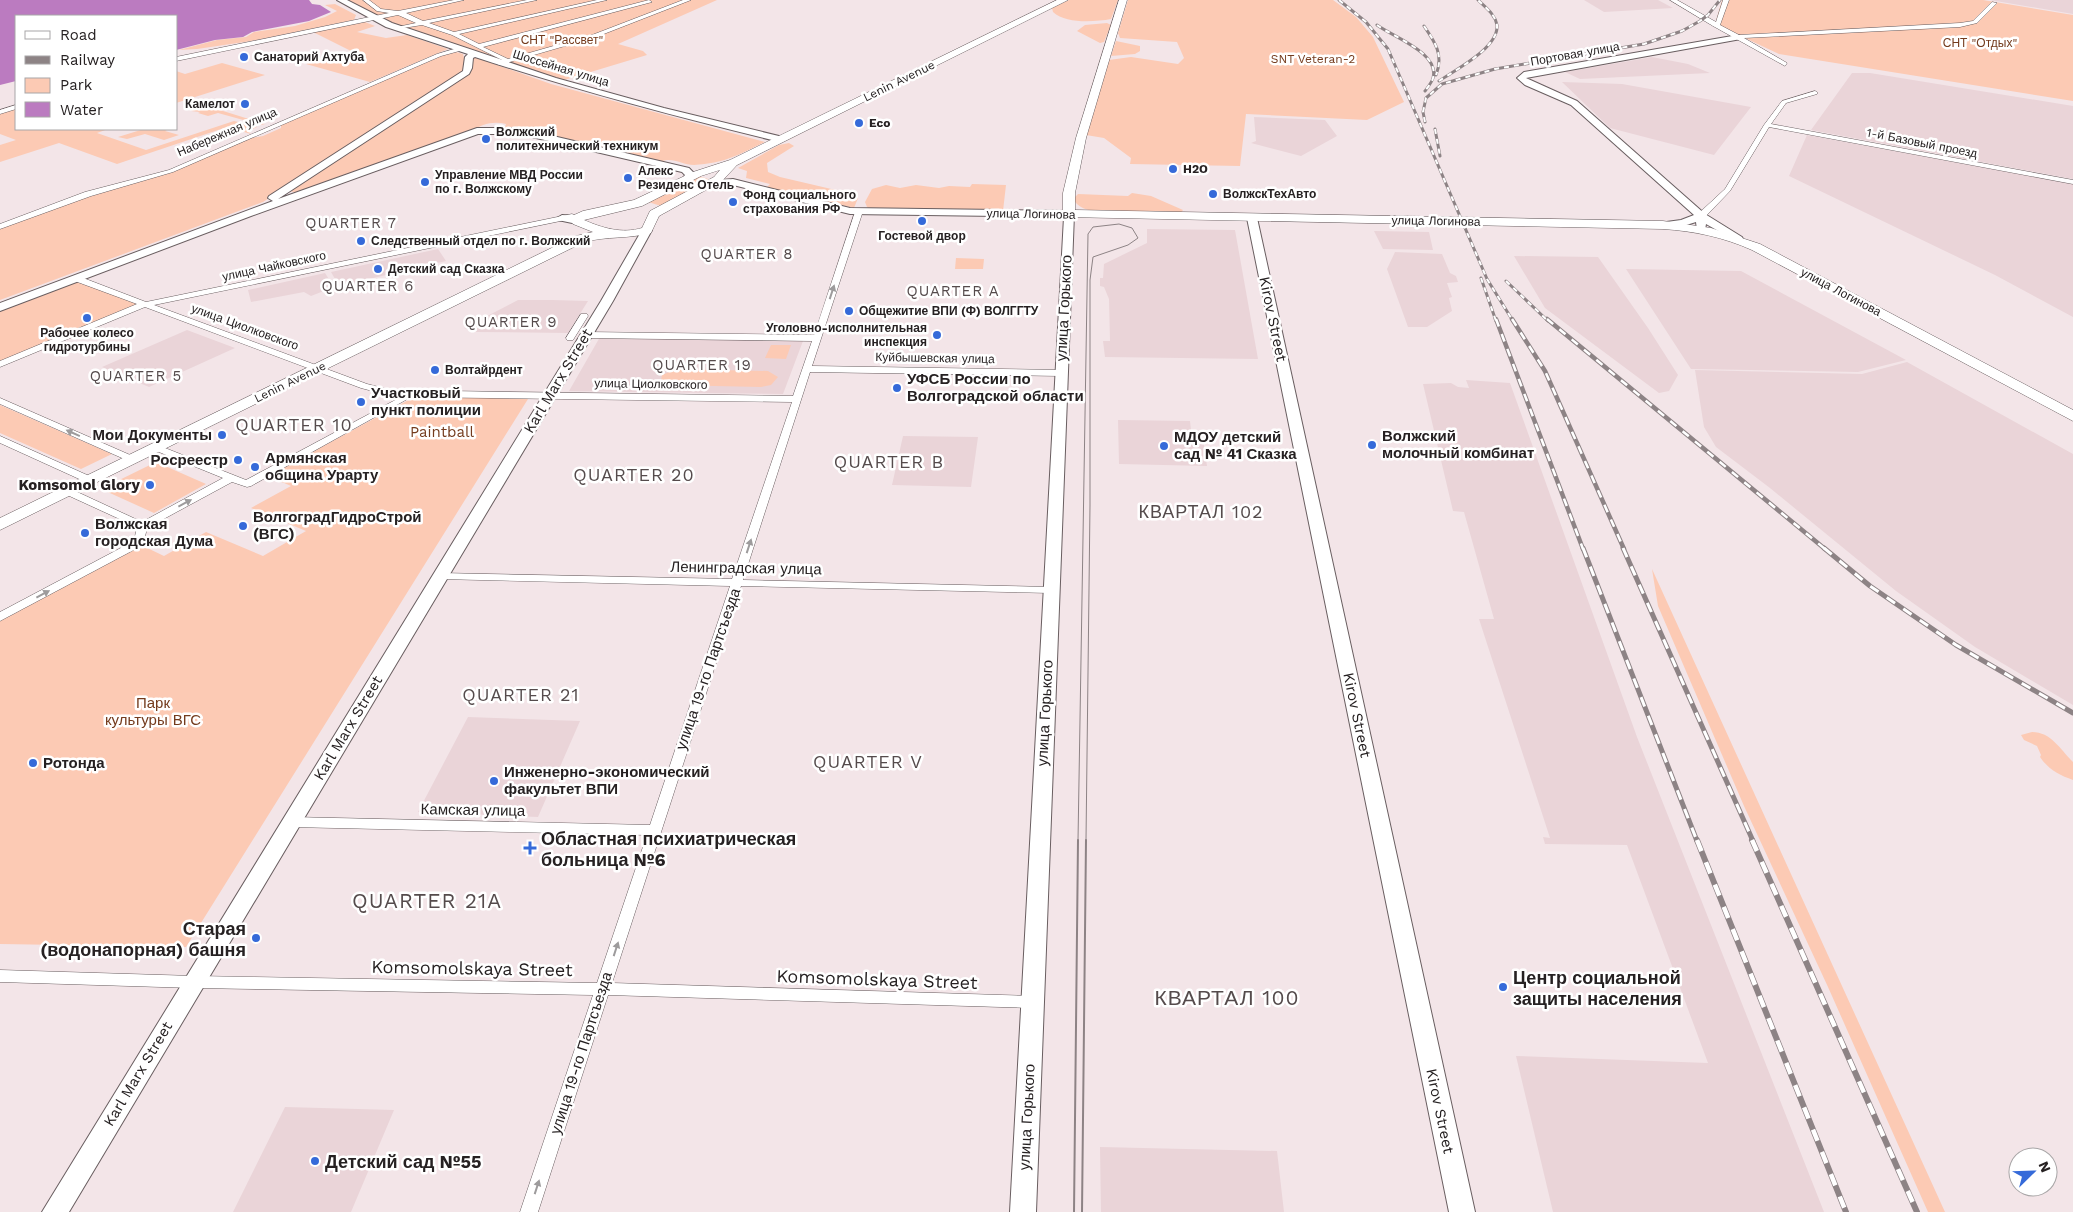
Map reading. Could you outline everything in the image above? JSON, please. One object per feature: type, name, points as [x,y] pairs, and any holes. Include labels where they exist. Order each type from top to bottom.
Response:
[{"type":"main road","name":"Lenin Avenue","points":[[582,219],[622,206],[638,203],[686,174],[734,162],[1064,0]]},
{"type":"main road","points":[[1068,214],[1069,193],[1080,138],[1123,0]]},
{"type":"main road","name":"Lenin Avenue","points":[[654,214],[718,179],[734,162]]},
{"type":"main road","points":[[582,219],[621,235],[647,230],[654,214],[622,206]]},
{"type":"main road","name":"улица Логинова","points":[[1068,214],[1663,225],[1701,222],[1794,266],[2073,416]]},
{"type":"main road","points":[[580,239],[585,234],[582,219]]},
{"type":"main road","name":"Lenin Avenue","points":[[0,525],[580,239],[597,235],[621,235]]},
{"type":"street","name":"Шоссейная улица","points":[[341,0],[399,28],[461,49],[476,50],[503,61],[629,101],[780,140]]},
{"type":"street","points":[[366,0],[379,10],[404,14],[421,23],[454,34],[476,50]]},
{"type":"street","points":[[178,59],[461,0]]},
{"type":"street","points":[[399,28],[534,0]]},
{"type":"street","points":[[454,34],[604,0]]},
{"type":"street","points":[[503,61],[594,36],[688,0]]},
{"type":"street","points":[[1673,0],[1785,64]]},
{"type":"street","points":[[1715,25],[1719,23],[1726,0]]},
{"type":"street","points":[[247,214],[466,72],[469,57],[476,50],[647,1],[672,7]]},
{"type":"street","points":[[1738,37],[1960,25],[1976,22],[1994,3]]},
{"type":"street","name":"Портовая улица","points":[[1701,222],[1574,103],[1528,83],[1521,78],[1529,74],[1738,37]]},
{"type":"street","name":"Набережная улица","points":[[0,227],[88,194],[171,171],[434,57],[461,49]]},
{"type":"street","points":[[1701,222],[1728,190],[1767,125],[1784,102],[1815,93]]},
{"type":"street","points":[[0,112],[15,107]]},
{"type":"street","name":"1-й Базовый проезд","points":[[1767,125],[2073,182]]},
{"type":"street","points":[[0,307],[470,133],[494,130],[520,130],[664,165],[695,169],[734,162]]},
{"type":"street","name":"улица Логинова","points":[[734,162],[731,172],[733,178],[756,188],[822,206],[859,211],[1068,214]]},
{"type":"street","points":[[664,165],[686,174]]},
{"type":"street","points":[[710,184],[733,182],[756,188]]},
{"type":"street","points":[[284,191],[284,195],[300,195]]},
{"type":"street","name":"улица 19-го Партсъезда","points":[[529,1212],[859,211]]},
{"type":"street","name":"улица Горького","points":[[1023,1212],[1068,214]]},
{"type":"street","points":[[562,218],[582,219]]},
{"type":"street","name":"улица Чайковского","points":[[0,364],[134,308],[562,218]]},
{"type":"street","name":"Kirov Street","points":[[1252,218],[1462,1212]]},
{"type":"street","name":"Karl Marx Street","points":[[55,1212],[586,335],[647,230]]},
{"type":"street","points":[[621,235],[636,239],[640,243]]},
{"type":"street","name":"улица Циолковского","points":[[75,278],[364,386],[398,395],[549,395],[798,399]]},
{"type":"street","points":[[570,338],[584,316]]},
{"type":"street","points":[[586,335],[818,338]]},
{"type":"street","name":"Куйбышевская улица","points":[[807,369],[1061,373]]},
{"type":"street","points":[[157,448],[247,484],[408,395]]},
{"type":"street","points":[[0,401],[134,460]]},
{"type":"street","points":[[0,439],[92,480]]},
{"type":"street","points":[[142,526],[231,478]]},
{"type":"street","points":[[69,492],[142,526]]},
{"type":"street","points":[[0,617],[139,543],[142,526]]},
{"type":"street","name":"Ленинградская улица","points":[[440,576],[1051,590]]},
{"type":"street","name":"Камская улица","points":[[291,822],[655,830]]},
{"type":"street","name":"Komsomolskaya Street","points":[[0,976],[194,982],[603,989],[1033,1002]]},
{"type":"shaded area","points":[[1584,0],[1658,0],[1673,8],[1604,12]]},
{"type":"shaded area","points":[[1990,0],[2073,0],[2073,14]]},
{"type":"shaded area","points":[[1652,57],[1688,64],[1710,73],[1580,79],[1565,72]]},
{"type":"shaded area","points":[[1852,73],[1870,73],[2073,106],[2073,179],[1811,130]]},
{"type":"shaded area","points":[[1562,82],[1622,84],[1751,107],[1714,155],[1610,128]]},
{"type":"shaded area","points":[[1254,117],[1325,120],[1337,136],[1301,156],[1251,143],[1256,141]]},
{"type":"shaded area","points":[[1807,135],[2073,184],[2073,317],[1995,275],[1789,176]]},
{"type":"shaded area","points":[[1147,229],[1235,230],[1258,359],[1105,357],[1103,341],[1110,341],[1109,299],[1104,287],[1100,286],[1100,278],[1103,278],[1104,264],[1147,243]]},
{"type":"shaded area","points":[[1374,231],[1429,232],[1433,250],[1383,249]]},
{"type":"shaded area","name":"Детский сад Сказка","points":[[438,249],[446,261],[339,286],[331,272]]},
{"type":"shaded area","points":[[1395,252],[1442,254],[1450,273],[1456,276],[1458,282],[1447,283],[1452,297],[1449,298],[1452,311],[1427,327],[1408,327],[1387,269]]},
{"type":"shaded area","points":[[1514,256],[1598,257],[1648,328],[1678,375],[1669,391],[1659,393],[1545,308]]},
{"type":"shaded area","points":[[1626,269],[1741,271],[1906,360],[1858,372],[1691,369]]},
{"type":"shaded area","points":[[325,273],[334,287],[311,296],[304,292],[251,302],[248,290]]},
{"type":"shaded area","points":[[518,300],[588,301],[568,333],[476,332],[464,328]]},
{"type":"shaded area","points":[[187,330],[235,348],[149,387],[102,367]]},
{"type":"shaded area","points":[[600,337],[803,341],[783,394],[569,391]]},
{"type":"shaded area","points":[[1907,362],[2073,454],[2073,705],[1975,647],[1896,591],[1770,488],[1716,447],[1704,427],[1695,370],[1862,374]]},
{"type":"shaded area","points":[[1466,380],[1510,383],[1637,737],[1824,1212],[1553,1212],[1516,1056],[1708,1063],[1627,845],[1545,844],[1543,837],[1550,838],[1479,619],[1494,619],[1464,512],[1453,511],[1423,384],[1451,383],[1458,387],[1469,388]]},
{"type":"shaded area","points":[[1118,420],[1190,421],[1192,439],[1203,439],[1207,466],[1119,464]]},
{"type":"shaded area","points":[[903,436],[978,437],[971,487],[892,485]]},
{"type":"shaded area","name":"Инженерно-экономический факультет ВПИ","points":[[468,717],[580,721],[538,817],[418,812]]},
{"type":"shaded area","name":"Детский сад №55","points":[[285,1107],[394,1110],[351,1212],[233,1212]]},
{"type":"shaded area","points":[[1100,1147],[1277,1151],[1284,1212],[1101,1212]]},
{"type":"green space","name":"СНТ \"Рассвет\"","points":[[348,0],[717,0],[618,44],[643,51],[647,55],[561,81],[409,31],[365,11]]},
{"type":"green space","points":[[1069,0],[1118,0],[1111,19],[1089,21],[1065,19],[1053,12],[1052,8]]},
{"type":"green space","name":"SNT Veteran-2","points":[[1128,0],[1333,0],[1356,17],[1373,37],[1404,102],[1367,120],[1246,114],[1240,166],[1130,164],[1131,158],[1104,138],[1086,135],[1109,60],[1131,57],[1178,64],[1184,58],[1177,42],[1120,38],[1118,33]]},
{"type":"green space","name":"СНТ \"Отдых\"","points":[[1722,0],[1983,0],[2073,15],[2073,101],[1779,54],[1715,24]]},
{"type":"green space","points":[[335,4],[356,15],[354,20],[251,41],[179,50],[217,40],[246,37],[254,32],[295,26],[325,17],[337,11],[325,5]]},
{"type":"green space","points":[[365,22],[375,26],[357,32],[386,38],[407,35],[448,49],[370,82],[306,64],[351,51],[311,31]]},
{"type":"green space","points":[[1107,23],[1111,25],[1104,42],[1100,43],[1077,31],[1085,25]]},
{"type":"green space","points":[[1116,41],[1140,46],[1140,51],[1135,54],[1111,56]]},
{"type":"green space","points":[[456,52],[463,54],[466,66],[464,71],[263,202],[0,300],[0,228],[64,204],[166,174],[251,138],[263,136],[281,128],[281,125],[446,54]]},
{"type":"green space","points":[[475,57],[551,84],[765,142],[723,160],[690,165],[673,160],[660,162],[521,128],[505,127],[506,124],[493,123],[299,193],[289,191],[469,72],[471,58]]},
{"type":"green space","points":[[222,63],[265,75],[178,102],[178,72],[185,74]]},
{"type":"green space","points":[[207,106],[265,124],[261,125],[218,113],[208,116],[198,113],[200,112],[191,111]]},
{"type":"green space","points":[[15,109],[15,130],[105,130],[97,133],[146,150],[234,121],[257,127],[248,131],[251,134],[227,127],[117,164],[59,143],[0,162],[0,145],[16,140],[0,134],[0,113]]},
{"type":"green space","points":[[141,130],[167,130],[165,131],[179,135],[164,140],[145,134],[127,139],[118,137]]},
{"type":"green space","points":[[789,143],[794,146],[767,163],[768,172],[780,177],[857,195],[858,198],[854,208],[766,188],[770,184],[746,178],[747,171],[738,168],[779,145]]},
{"type":"green space","points":[[699,176],[711,180],[661,206],[645,201]]},
{"type":"green space","points":[[972,184],[1006,185],[1003,211],[870,209],[865,202],[872,189],[886,185],[900,188],[916,185],[939,188],[949,186],[970,187]]},
{"type":"green space","points":[[1132,193],[1151,196],[1183,210],[1180,214],[1093,211],[1077,204],[1073,199],[1078,194],[1128,196]]},
{"type":"green space","points":[[956,258],[984,259],[983,269],[955,269]]},
{"type":"green space","points":[[78,281],[136,302],[136,305],[0,362],[0,308]]},
{"type":"green space","points":[[771,345],[791,345],[786,359],[765,358]]},
{"type":"green space","points":[[676,369],[768,371],[778,377],[771,385],[761,387],[668,385],[661,381],[662,375]]},
{"type":"green space","name":"Парк культуры ВГС","points":[[416,396],[528,399],[186,947],[0,944],[0,621],[141,545],[164,556],[206,532],[263,556],[306,531],[251,508],[291,486],[268,476]]},
{"type":"green space","points":[[0,405],[112,454],[81,469],[0,433]]},
{"type":"green space","points":[[156,462],[206,484],[154,513],[101,489]]},
{"type":"green space","points":[[1652,569],[1945,1212],[1928,1212],[1828,987],[1744,806],[1658,606]]},
{"type":"green space","points":[[2032,732],[2050,738],[2073,762],[2073,780],[2050,768],[2040,757],[2037,746],[2024,740],[2021,735]]},
{"type":"water","points":[[0,0],[309,0],[312,4],[320,5],[331,12],[309,21],[252,32],[243,37],[215,40],[178,49],[178,15],[15,15],[15,81],[0,85]]},
{"type":"tram line","points":[[1078,841],[1088,234],[1093,227],[1119,224],[1132,228],[1138,238],[1128,245],[1093,257],[1090,280],[1090,505],[1086,841]]},
{"type":"tram line","points":[[1074,1212],[1078,840]]},
{"type":"tram line","points":[[1082,1212],[1086,840]]},
{"type":"railway","points":[[1339,0],[1366,22],[1388,49],[1487,279],[1513,321]]},
{"type":"railway","points":[[1439,81],[1475,58],[1484,50],[1496,34],[1497,25],[1494,17],[1478,0]]},
{"type":"railway","points":[[1425,122],[1423,112],[1426,98],[1442,84],[1495,69],[1644,44],[1682,31],[1700,21],[1708,15],[1720,0]]},
{"type":"railway","points":[[1377,25],[1423,53],[1429,61],[1433,69],[1433,78],[1425,91]]},
{"type":"railway","points":[[1424,26],[1435,43],[1439,55],[1436,75]]},
{"type":"railway","points":[[1435,129],[1440,156]]},
{"type":"railway","points":[[1481,278],[1496,321]]},
{"type":"railway","points":[[1506,281],[1548,321]]},
{"type":"railway","points":[[1496,319],[1583,549]]},
{"type":"railway","points":[[1512,319],[1545,371],[1624,549]]},
{"type":"railway","points":[[1547,319],[1825,549]]},
{"type":"railway","points":[[1583,548],[1697,841]]},
{"type":"railway","points":[[1623,548],[1753,841]]},
{"type":"railway","points":[[1824,548],[1870,586],[1956,645],[2073,713]]},
{"type":"railway","points":[[1697,840],[1846,1212]]},
{"type":"railway","points":[[1752,840],[1917,1212]]},
{"type":"place","name":"Санаторий Ахтуба","points":[[244,57]]},
{"type":"place","name":"Камелот","points":[[245,104]]},
{"type":"place","name":"Eco","points":[[859,123]]},
{"type":"place","name":"Волжский политехнический техникум","points":[[486,139]]},
{"type":"place","name":"H2O","points":[[1173,169]]},
{"type":"place","name":"Алекс Резиденс Отель","points":[[628,178]]},
{"type":"place","name":"Управление МВД России по г. Волжскому","points":[[425,182]]},
{"type":"place","name":"ВолжскТехАвто","points":[[1213,194]]},
{"type":"place","name":"Фонд социального страхования РФ","points":[[733,202]]},
{"type":"place","name":"Гостевой двор","points":[[922,221]]},
{"type":"place","name":"Следственный отдел по г. Волжский","points":[[361,241]]},
{"type":"place","name":"Детский сад Сказка","points":[[378,269]]},
{"type":"place","name":"Общежитие ВПИ (Ф) ВОЛГГТУ","points":[[849,311]]},
{"type":"place","name":"Рабочее колесо гидротурбины","points":[[87,318]]},
{"type":"place","name":"Уголовно-исполнительная инспекция","points":[[937,335]]},
{"type":"place","name":"Волтайрдент","points":[[435,370]]},
{"type":"place","name":"УФСБ России по Волгоградской области","points":[[897,388]]},
{"type":"place","name":"Участковый пункт полиции","points":[[361,402]]},
{"type":"place","name":"Мои Документы","points":[[222,435]]},
{"type":"place","name":"Волжский молочный комбинат","points":[[1372,445]]},
{"type":"place","name":"МДОУ детский сад № 41 Сказка","points":[[1164,446]]},
{"type":"place","name":"Росреестр","points":[[238,460]]},
{"type":"place","name":"Армянская община Урарту","points":[[255,467]]},
{"type":"place","name":"Komsomol Glory","points":[[150,485]]},
{"type":"place","name":"ВолгоградГидроСтрой (ВГС)","points":[[243,526]]},
{"type":"place","name":"Волжская городская Дума","points":[[85,533]]},
{"type":"place","name":"Ротонда","points":[[33,763]]},
{"type":"place","name":"Инженерно-экономический факультет ВПИ","points":[[494,781]]},
{"type":"place","name":"Областная психиатрическая больница №6","points":[[530,848]]},
{"type":"place","name":"Старая (водонапорная) башня","points":[[256,938]]},
{"type":"place","name":"Центр социальной защиты населения","points":[[1503,987]]},
{"type":"place","name":"Детский сад №55","points":[[315,1161]]},
{"type":"district","name":"QUARTER 7","points":[[351,223]]},
{"type":"district","name":"QUARTER 8","points":[[747,254]]},
{"type":"district","name":"QUARTER 6","points":[[368,286]]},
{"type":"district","name":"QUARTER A","points":[[953,291]]},
{"type":"district","name":"QUARTER 9","points":[[511,322]]},
{"type":"district","name":"QUARTER 19","points":[[702,365]]},
{"type":"district","name":"QUARTER 5","points":[[136,376]]},
{"type":"district","name":"QUARTER 10","points":[[294,424]]},
{"type":"district","name":"QUARTER B","points":[[889,461]]},
{"type":"district","name":"QUARTER 20","points":[[634,474]]},
{"type":"district","name":"КВАРТАЛ 102","points":[[1201,511]]},
{"type":"district","name":"QUARTER 21","points":[[521,694]]},
{"type":"district","name":"QUARTER V","points":[[868,761]]},
{"type":"district","name":"QUARTER 21A","points":[[427,900]]},
{"type":"district","name":"КВАРТАЛ 100","points":[[1227,997]]},
{"type":"park label","name":"Paintball","points":[[442,432]]}]
